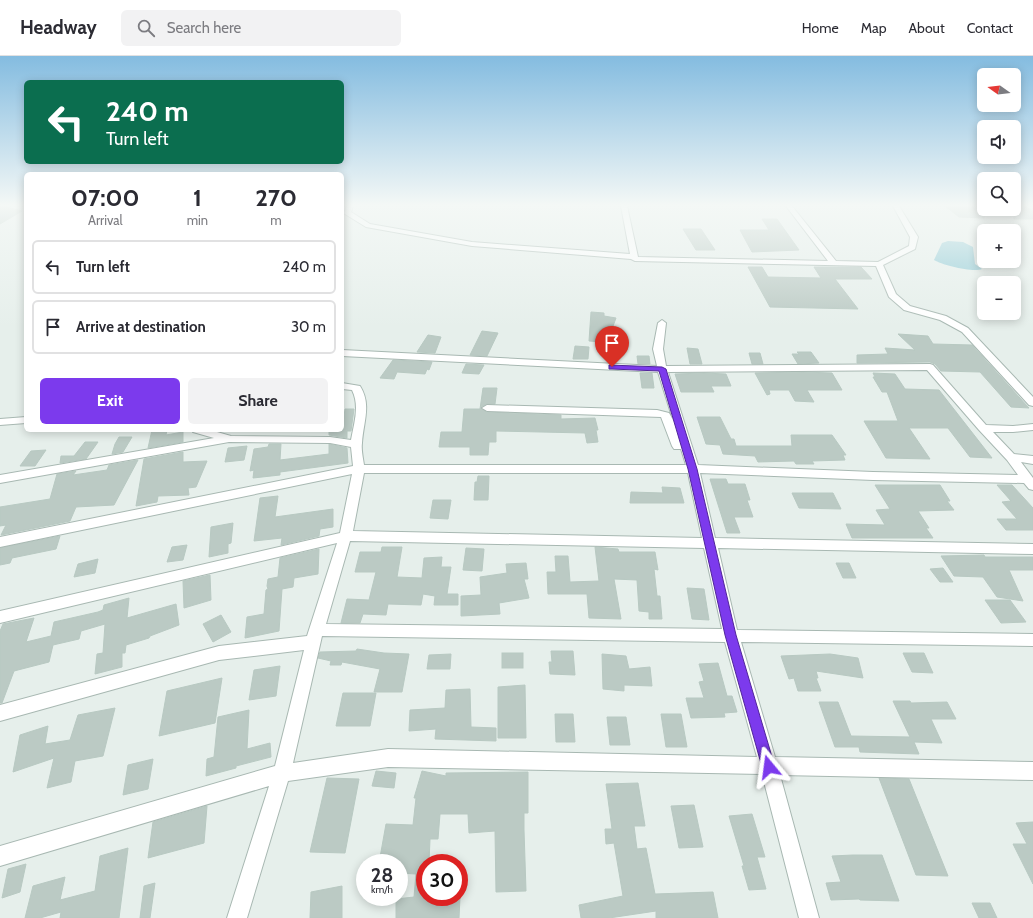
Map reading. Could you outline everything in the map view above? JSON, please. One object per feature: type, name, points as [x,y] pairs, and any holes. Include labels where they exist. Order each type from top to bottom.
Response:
[{"type":"street","points":[[500,246],[634,257],[635,259],[879,264],[912,246]]},
{"type":"street","points":[[632,246],[634,257]]},
{"type":"street","points":[[821,246],[834,263]]},
{"type":"street","points":[[879,264],[892,295],[907,308],[943,318],[965,330],[1033,404]]},
{"type":"street","points":[[662,323],[658,349],[662,369],[693,469],[731,635],[769,767],[809,918]]},
{"type":"street","points":[[344,353],[662,369],[930,367],[1011,458],[1030,482]]},
{"type":"street","points":[[238,918],[282,773],[315,636],[346,536],[359,469],[356,444],[362,411],[360,396],[356,388],[344,386]]},
{"type":"street","points":[[488,408],[657,413],[665,415],[680,451],[693,469]]},
{"type":"street","points":[[0,422],[24,420]]},
{"type":"street","points":[[1013,429],[1033,427]]},
{"type":"street","points":[[983,428],[1033,431]]},
{"type":"street","points":[[204,432],[229,439]]},
{"type":"street","points":[[0,479],[229,439],[330,440],[356,444]]},
{"type":"street","points":[[1011,458],[1033,460]]},
{"type":"street","points":[[0,542],[359,469],[693,469],[1030,482]]},
{"type":"street","points":[[0,617],[346,536],[1033,550]]},
{"type":"street","points":[[0,713],[220,653],[315,636],[731,635],[1033,640]]},
{"type":"street","points":[[0,856],[282,773],[388,758],[769,767],[1033,771]]},
{"type":"water","points":[[940,246],[971,246],[973,247],[975,264],[977,268],[982,269],[972,270],[944,264],[934,260]]},
{"type":"building","points":[[694,246],[712,246],[715,250],[696,250]]},
{"type":"building","points":[[749,246],[796,246],[799,250],[752,252]]},
{"type":"building","points":[[748,267],[762,267],[768,277],[821,278],[814,267],[861,267],[872,279],[835,279],[858,309],[770,307]]},
{"type":"building","points":[[591,312],[604,313],[604,316],[616,318],[609,337],[603,337],[603,342],[589,341]]},
{"type":"building","points":[[482,331],[498,333],[487,356],[470,355]]},
{"type":"building","points":[[898,334],[928,336],[933,344],[972,345],[1029,408],[1011,407],[980,372],[941,371],[935,364],[930,362],[857,363],[857,355],[888,354],[885,348],[915,350]]},
{"type":"building","points":[[428,335],[441,337],[435,353],[417,352]]},
{"type":"building","points":[[575,346],[589,347],[588,359],[573,359]]},
{"type":"building","points":[[687,348],[698,349],[702,364],[690,364]]},
{"type":"building","points":[[797,352],[811,352],[819,363],[798,364],[792,354],[799,354]]},
{"type":"building","points":[[749,353],[760,353],[763,364],[752,364]]},
{"type":"building","points":[[637,356],[649,356],[650,364],[638,364]]},
{"type":"building","points":[[393,360],[432,362],[429,370],[427,369],[425,374],[397,372],[394,379],[380,378]]},
{"type":"building","points":[[466,364],[484,365],[479,374],[462,373]]},
{"type":"building","points":[[640,373],[652,373],[654,388],[642,388]]},
{"type":"building","points":[[755,373],[832,373],[842,390],[807,390],[814,402],[795,401],[789,390],[769,390],[770,394],[767,395]]},
{"type":"building","points":[[873,373],[895,374],[905,389],[939,390],[992,458],[970,457],[948,428],[909,428],[930,459],[886,458],[864,421],[898,421],[887,392],[882,392],[873,377],[875,377]]},
{"type":"building","points":[[675,374],[726,374],[731,386],[711,386],[714,392],[681,392]]},
{"type":"building","points":[[483,388],[497,388],[495,404],[487,404],[481,407],[486,412],[561,415],[561,419],[595,418],[598,430],[596,430],[598,442],[587,443],[585,433],[496,431],[496,442],[489,442],[488,455],[470,455],[470,447],[439,447],[441,432],[462,432],[464,409],[480,409]]},
{"type":"building","points":[[345,409],[354,409],[351,431],[347,431],[347,438],[329,435],[329,432],[344,432]]},
{"type":"building","points":[[697,417],[720,417],[731,439],[734,439],[736,446],[792,446],[791,435],[832,435],[846,455],[843,455],[845,460],[812,461],[814,464],[796,464],[794,461],[758,462],[755,456],[723,454],[720,445],[706,444]]},
{"type":"building","points":[[152,432],[167,432],[166,435],[183,432],[183,442],[148,448]]},
{"type":"building","points":[[119,437],[132,437],[123,452],[112,454],[115,444]]},
{"type":"building","points":[[85,442],[98,442],[86,459],[60,463],[61,456],[74,456]]},
{"type":"building","points":[[269,444],[281,444],[280,460],[329,454],[329,444],[347,448],[348,463],[280,472],[280,475],[253,478],[254,470],[250,471],[254,449],[268,447]]},
{"type":"building","points":[[247,446],[244,460],[225,462],[228,448]]},
{"type":"building","points":[[46,450],[35,466],[20,466],[31,451]]},
{"type":"building","points":[[183,452],[183,462],[207,461],[196,487],[188,488],[189,495],[158,496],[157,502],[136,506],[144,459]]},
{"type":"building","points":[[138,460],[114,505],[76,507],[70,521],[1,535],[6,525],[0,526],[0,507],[50,499],[57,474],[76,471],[73,475],[107,470],[109,465]]},
{"type":"building","points":[[478,476],[489,476],[488,500],[474,500],[475,482],[477,482]]},
{"type":"building","points":[[710,479],[726,479],[728,484],[745,484],[750,500],[747,500],[753,517],[734,517],[740,533],[727,533]]},
{"type":"building","points":[[875,485],[940,485],[950,501],[947,501],[954,510],[918,511],[929,528],[926,528],[933,538],[852,538],[846,524],[885,525],[876,510],[890,509]]},
{"type":"building","points":[[997,485],[1012,485],[1033,508],[1033,530],[1006,530],[997,519],[1017,519],[1002,502],[1011,501]]},
{"type":"building","points":[[662,487],[680,488],[684,503],[630,503],[631,492],[663,493]]},
{"type":"building","points":[[792,493],[833,493],[841,509],[799,508]]},
{"type":"building","points":[[278,496],[275,517],[333,509],[333,527],[320,529],[319,536],[281,545],[282,538],[254,541],[260,498]]},
{"type":"building","points":[[433,500],[451,500],[448,519],[430,518]]},
{"type":"building","points":[[233,523],[231,543],[228,544],[228,553],[209,557],[211,527]]},
{"type":"building","points":[[60,536],[56,549],[12,558],[10,563],[0,565],[0,548]]},
{"type":"building","points":[[187,545],[183,560],[167,562],[172,547]]},
{"type":"building","points":[[382,547],[402,547],[397,577],[422,578],[424,558],[442,557],[441,567],[451,567],[447,594],[458,594],[458,605],[434,605],[435,596],[423,594],[421,605],[388,604],[386,615],[363,614],[360,623],[341,623],[347,599],[369,600],[376,572],[355,572],[360,552],[381,552]]},
{"type":"building","points":[[595,547],[618,549],[619,552],[655,552],[658,570],[654,569],[657,596],[660,596],[662,619],[649,619],[649,612],[639,611],[637,580],[614,579],[621,619],[589,618],[587,594],[548,594],[547,572],[556,572],[555,556],[568,556],[570,582],[599,581]]},
{"type":"building","points":[[466,548],[484,549],[482,571],[463,570]]},
{"type":"building","points":[[319,549],[318,574],[294,578],[293,587],[282,589],[279,631],[245,638],[247,617],[264,614],[268,579],[278,577],[280,558]]},
{"type":"building","points":[[984,555],[985,557],[1033,557],[1033,570],[1009,570],[1023,601],[997,597],[983,577],[954,576],[941,556]]},
{"type":"building","points":[[98,559],[95,573],[74,577],[78,564]]},
{"type":"building","points":[[526,563],[528,579],[524,579],[529,598],[499,603],[500,614],[461,616],[461,596],[481,595],[480,577],[507,573],[506,564]]},
{"type":"building","points":[[836,563],[849,563],[856,578],[843,578]]},
{"type":"building","points":[[943,568],[953,582],[940,582],[930,569]]},
{"type":"building","points":[[210,575],[211,600],[184,608],[183,581]]},
{"type":"building","points":[[687,588],[704,589],[709,620],[692,619]]},
{"type":"building","points":[[129,598],[127,618],[176,604],[179,625],[150,636],[149,638],[126,645],[125,653],[122,653],[122,667],[95,674],[97,654],[103,653],[105,624],[81,631],[79,639],[53,645],[49,662],[14,671],[2,703],[0,703],[0,631],[3,624],[34,618],[26,642],[51,636],[54,622],[98,612],[103,610],[104,605]]},
{"type":"building","points":[[985,600],[1010,600],[1026,622],[1001,623]]},
{"type":"building","points":[[221,615],[231,632],[213,642],[203,624]]},
{"type":"building","points":[[357,649],[384,653],[409,654],[402,692],[374,692],[380,669],[342,662],[341,665],[330,665],[331,661],[318,658],[320,652],[356,651]]},
{"type":"building","points":[[551,651],[573,651],[575,675],[550,674],[549,662],[552,662]]},
{"type":"building","points":[[502,653],[523,653],[523,668],[502,668]]},
{"type":"building","points":[[903,653],[924,653],[933,673],[912,672]]},
{"type":"building","points":[[451,654],[450,669],[427,669],[429,655]]},
{"type":"building","points":[[602,654],[626,656],[629,669],[650,667],[652,686],[624,685],[624,691],[603,689]]},
{"type":"building","points":[[830,654],[858,658],[863,678],[816,671],[818,678],[816,678],[821,691],[798,691],[794,678],[789,679],[781,656]]},
{"type":"building","points":[[718,663],[727,696],[732,696],[737,712],[724,713],[725,717],[691,718],[686,698],[704,698],[699,682],[704,681],[699,664]]},
{"type":"building","points":[[280,666],[276,696],[249,700],[254,670]]},
{"type":"building","points":[[222,678],[215,723],[159,736],[167,691]]},
{"type":"building","points":[[525,685],[526,738],[498,738],[498,687]]},
{"type":"building","points":[[470,689],[471,727],[496,728],[496,741],[435,739],[436,729],[409,731],[410,710],[445,708],[446,690]]},
{"type":"building","points":[[343,693],[376,693],[370,726],[336,726]]},
{"type":"building","points":[[893,701],[910,701],[911,703],[947,702],[956,719],[931,719],[942,743],[914,742],[919,754],[860,752],[859,747],[835,747],[819,702],[838,702],[851,736],[910,737]]},
{"type":"building","points":[[115,708],[103,756],[75,761],[71,782],[47,788],[54,758],[13,772],[20,735],[48,726],[45,744],[70,740],[78,715]]},
{"type":"building","points":[[249,710],[247,749],[270,743],[271,757],[206,776],[207,759],[214,757],[218,717]]},
{"type":"building","points":[[555,714],[573,714],[575,742],[556,742]]},
{"type":"building","points":[[661,714],[681,714],[687,747],[666,747]]},
{"type":"building","points":[[607,717],[626,717],[630,745],[610,745]]},
{"type":"building","points":[[153,759],[148,789],[123,795],[128,765]]},
{"type":"building","points":[[376,771],[396,773],[394,788],[372,786]]},
{"type":"building","points":[[422,771],[446,776],[446,773],[528,772],[528,813],[524,813],[526,891],[496,892],[495,831],[469,833],[468,814],[440,814],[438,839],[430,839],[429,854],[416,854],[416,874],[408,874],[408,854],[381,854],[386,824],[413,825],[416,798],[414,798]]},
{"type":"building","points":[[327,778],[359,779],[345,853],[310,852]]},
{"type":"building","points":[[879,778],[909,779],[948,876],[916,875]]},
{"type":"building","points":[[638,783],[645,826],[634,826],[637,849],[646,848],[655,894],[713,892],[718,918],[656,918],[656,911],[609,918],[581,918],[579,905],[623,896],[614,843],[606,844],[605,829],[612,829],[606,784]]},
{"type":"building","points":[[694,805],[703,847],[679,848],[671,806]]},
{"type":"building","points":[[207,806],[204,843],[148,858],[153,822]]},
{"type":"building","points":[[752,814],[765,857],[757,857],[766,889],[749,890],[742,866],[744,866],[729,816]]},
{"type":"building","points":[[1033,822],[1033,884],[1013,844],[1027,844],[1016,823]]},
{"type":"building","points":[[128,848],[119,918],[60,918],[61,912],[40,918],[25,918],[33,886],[65,877],[60,900],[95,891],[100,856]]},
{"type":"building","points":[[882,855],[899,901],[859,899],[831,900],[826,883],[841,882],[832,856]]},
{"type":"building","points":[[26,864],[20,892],[2,898],[8,869]]},
{"type":"building","points":[[416,874],[416,906],[460,906],[459,918],[396,918],[396,906],[408,906],[408,898],[414,897]]},
{"type":"building","points":[[155,883],[150,918],[140,918],[144,886]]},
{"type":"building","points":[[342,886],[342,918],[310,918],[311,892]]},
{"type":"building","points":[[972,903],[990,903],[997,918],[979,918]]},
{"type":"route","points":[[612,367],[662,369],[693,469],[731,635],[769,767]]}]
